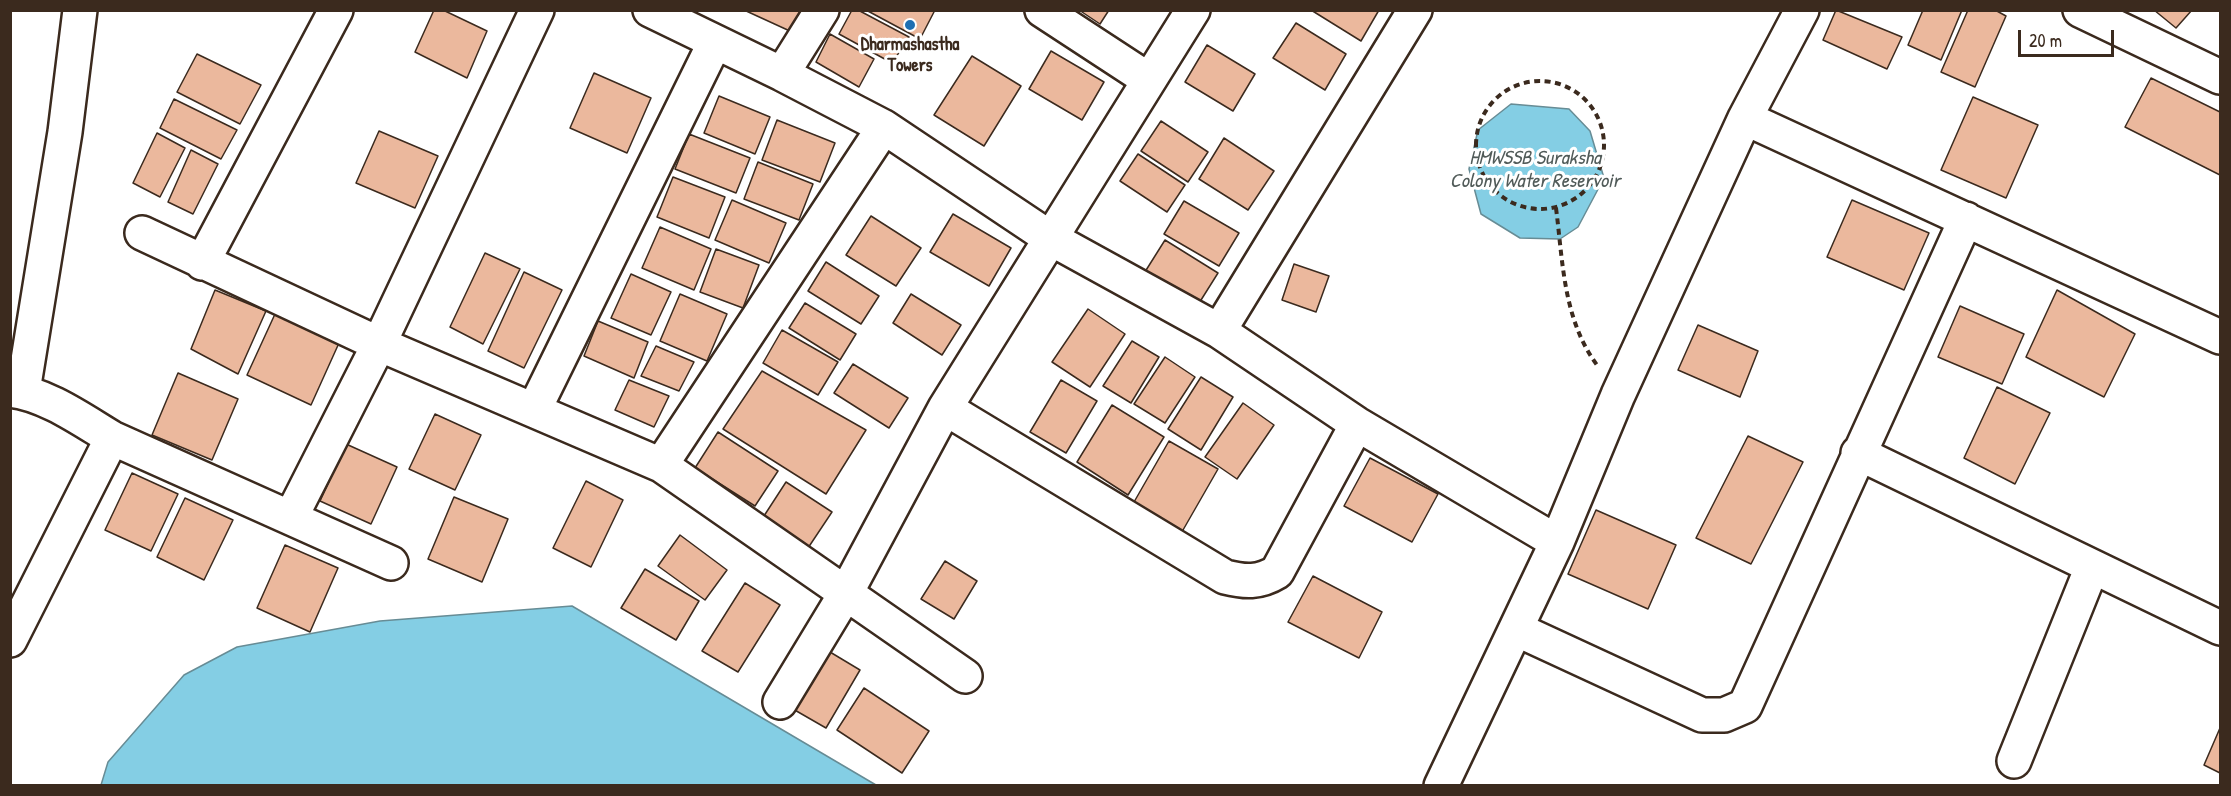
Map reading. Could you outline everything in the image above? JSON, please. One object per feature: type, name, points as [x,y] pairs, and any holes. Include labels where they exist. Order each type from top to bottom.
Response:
[{"type":"street","points":[[80,10],[65,132],[17,391],[78,418],[112,438],[291,516],[391,563]]},
{"type":"street","points":[[202,263],[336,10]]},
{"type":"street","points":[[291,516],[379,344],[537,10]]},
{"type":"street","points":[[650,10],[884,127],[1050,238],[1219,331],[1357,424],[1557,542]]},
{"type":"street","points":[[782,74],[822,10]]},
{"type":"street","points":[[1042,10],[1149,80]]},
{"type":"street","points":[[780,702],[846,593],[945,408],[1193,10]]},
{"type":"street","points":[[1219,331],[1415,10]]},
{"type":"street","points":[[1441,786],[1557,542],[1618,395],[1745,118],[1802,10]]},
{"type":"street","points":[[2080,10],[2220,77]]},
{"type":"street","points":[[534,410],[715,42]]},
{"type":"street","points":[[1745,118],[1966,219],[2217,325]]},
{"type":"street","points":[[661,465],[884,127]]},
{"type":"street","points":[[1516,629],[1702,716],[1724,715],[1745,706],[1966,219]]},
{"type":"street","points":[[142,232],[202,263],[379,344],[661,465],[964,676]]},
{"type":"street","points":[[945,408],[1225,577],[1244,581],[1262,580],[1277,572],[1357,424]]},
{"type":"street","points":[[10,640],[112,438]]},
{"type":"street","points":[[1858,453],[2220,628]]},
{"type":"street","points":[[2014,761],[2092,567]]},
{"type":"path","points":[[1549,81],[1572,90],[1591,106],[1602,129],[1604,154],[1596,178],[1579,197],[1556,208],[1531,209],[1507,201],[1488,184],[1477,162],[1476,136],[1484,112],[1500,94],[1523,83],[1549,81]]},
{"type":"path","points":[[1556,208],[1567,300],[1584,348],[1618,395]]},
{"type":"water","name":"HMWSSB Suraksha Colony Water Reservoir","points":[[1511,104],[1569,109],[1590,131],[1604,178],[1578,227],[1560,239],[1520,238],[1481,214],[1469,169],[1478,130]]},
{"type":"water","points":[[572,606],[876,785],[101,785],[108,762],[184,675],[237,647],[380,621]]},
{"type":"building","points":[[434,10],[443,10],[487,31],[467,78],[415,52]]},
{"type":"building","points":[[744,10],[802,10],[792,32]]},
{"type":"building","points":[[852,10],[858,10],[909,37],[892,63],[839,34]]},
{"type":"building","name":"Dharmashastha Towers","points":[[866,10],[935,10],[920,39]]},
{"type":"building","points":[[1079,10],[1109,10],[1100,24]]},
{"type":"building","points":[[1311,10],[1379,10],[1361,41]]},
{"type":"building","points":[[1836,10],[1902,37],[1887,69],[1823,40]]},
{"type":"building","points":[[1923,10],[1962,10],[1941,60],[1908,45]]},
{"type":"building","points":[[1968,10],[1995,10],[2006,16],[1975,87],[1941,72]]},
{"type":"building","points":[[2154,10],[2192,10],[2176,28]]},
{"type":"building","points":[[1296,23],[1346,54],[1325,90],[1273,58]]},
{"type":"building","points":[[830,34],[874,59],[859,87],[816,62]]},
{"type":"building","points":[[1207,45],[1255,74],[1233,111],[1185,82]]},
{"type":"building","points":[[1051,51],[1104,82],[1082,120],[1029,89]]},
{"type":"building","points":[[197,54],[261,85],[240,124],[177,92]]},
{"type":"building","points":[[972,56],[1021,86],[984,146],[934,115]]},
{"type":"building","points":[[594,73],[651,98],[627,153],[570,128]]},
{"type":"building","points":[[2151,78],[2220,112],[2220,175],[2125,127]]},
{"type":"building","points":[[719,96],[770,117],[755,154],[704,133]]},
{"type":"building","points":[[1973,97],[2038,125],[2006,198],[1941,170]]},
{"type":"building","points":[[174,99],[237,130],[221,159],[160,128]]},
{"type":"building","points":[[777,120],[835,143],[820,182],[762,160]]},
{"type":"building","points":[[1161,121],[1208,152],[1188,182],[1141,151]]},
{"type":"building","points":[[379,131],[438,156],[415,208],[356,183]]},
{"type":"building","points":[[157,133],[185,148],[160,197],[133,183]]},
{"type":"building","points":[[689,134],[750,158],[736,193],[675,169]]},
{"type":"building","points":[[1224,138],[1274,171],[1248,210],[1199,179]]},
{"type":"building","points":[[191,150],[218,164],[193,214],[168,202]]},
{"type":"building","points":[[1138,154],[1185,185],[1167,212],[1120,181]]},
{"type":"building","points":[[758,162],[813,184],[799,220],[744,199]]},
{"type":"building","points":[[673,177],[725,197],[709,238],[657,217]]},
{"type":"building","points":[[732,200],[786,223],[769,263],[715,240]]},
{"type":"building","points":[[1852,200],[1929,233],[1904,290],[1827,257]]},
{"type":"building","points":[[1184,201],[1239,233],[1219,266],[1164,234]]},
{"type":"building","points":[[953,214],[1011,248],[989,286],[930,252]]},
{"type":"building","points":[[871,216],[921,248],[896,286],[846,255]]},
{"type":"building","points":[[660,227],[711,249],[694,290],[642,268]]},
{"type":"building","points":[[1165,240],[1218,273],[1196,308],[1143,275]]},
{"type":"building","points":[[716,249],[759,265],[743,308],[700,292]]},
{"type":"building","points":[[485,253],[520,269],[483,344],[450,327]]},
{"type":"building","points":[[826,262],[879,296],[861,324],[808,291]]},
{"type":"building","points":[[1294,264],[1329,276],[1316,312],[1282,300]]},
{"type":"building","points":[[524,272],[562,290],[524,368],[488,351]]},
{"type":"building","points":[[631,274],[671,292],[651,335],[611,318]]},
{"type":"building","points":[[215,290],[266,311],[238,374],[191,349]]},
{"type":"building","points":[[2057,290],[2135,334],[2104,397],[2026,357]]},
{"type":"building","points":[[680,294],[727,314],[707,361],[660,341]]},
{"type":"building","points":[[911,294],[961,325],[942,355],[893,323]]},
{"type":"building","points":[[805,303],[856,334],[840,360],[789,328]]},
{"type":"building","points":[[1960,306],[2024,334],[2002,384],[1938,357]]},
{"type":"building","points":[[1088,309],[1125,334],[1090,387],[1052,362]]},
{"type":"building","points":[[275,314],[339,343],[311,405],[247,375]]},
{"type":"building","points":[[598,321],[648,342],[634,378],[584,356]]},
{"type":"building","points":[[1698,325],[1758,351],[1740,397],[1678,370]]},
{"type":"building","points":[[782,330],[838,362],[818,395],[763,363]]},
{"type":"building","points":[[1132,341],[1159,357],[1131,403],[1103,386]]},
{"type":"building","points":[[656,346],[694,362],[679,391],[641,376]]},
{"type":"building","points":[[1165,357],[1195,377],[1165,423],[1134,404]]},
{"type":"building","points":[[853,364],[908,398],[889,428],[834,393]]},
{"type":"building","points":[[762,371],[866,430],[826,494],[723,429]]},
{"type":"building","points":[[178,373],[238,399],[212,460],[152,435]]},
{"type":"building","points":[[1201,377],[1233,397],[1201,450],[1168,429]]},
{"type":"building","points":[[629,380],[669,396],[654,427],[615,410]]},
{"type":"building","points":[[1061,380],[1097,401],[1066,453],[1030,432]]},
{"type":"building","points":[[1997,387],[2050,413],[2015,484],[1964,458]]},
{"type":"building","points":[[1243,403],[1274,425],[1237,479],[1205,457]]},
{"type":"building","points":[[1112,405],[1164,437],[1128,495],[1077,462]]},
{"type":"building","points":[[435,414],[481,435],[455,490],[409,469]]},
{"type":"building","points":[[718,432],[778,471],[755,506],[695,468]]},
{"type":"building","points":[[1748,436],[1803,462],[1751,564],[1696,538]]},
{"type":"building","points":[[1169,441],[1218,469],[1179,537],[1130,509]]},
{"type":"building","points":[[346,444],[397,467],[371,524],[320,501]]},
{"type":"building","points":[[1370,458],[1438,494],[1412,542],[1344,506]]},
{"type":"building","points":[[132,473],[178,494],[151,551],[105,530]]},
{"type":"building","points":[[586,481],[623,500],[591,567],[553,548]]},
{"type":"building","points":[[786,482],[832,512],[808,548],[762,519]]},
{"type":"building","points":[[454,497],[508,519],[482,582],[428,559]]},
{"type":"building","points":[[185,498],[233,520],[204,580],[157,557]]},
{"type":"building","points":[[1596,510],[1676,545],[1648,609],[1568,574]]},
{"type":"building","points":[[680,535],[727,570],[705,600],[658,566]]},
{"type":"building","points":[[285,545],[338,568],[310,632],[257,608]]},
{"type":"building","points":[[945,561],[977,581],[954,619],[921,599]]},
{"type":"building","points":[[645,569],[699,601],[676,640],[621,608]]},
{"type":"building","points":[[1313,576],[1382,612],[1359,658],[1288,622]]},
{"type":"building","points":[[745,583],[780,605],[738,672],[702,651]]},
{"type":"building","points":[[820,646],[860,670],[826,728],[786,705]]},
{"type":"building","points":[[864,688],[929,731],[902,773],[837,730]]},
{"type":"building","points":[[2220,728],[2220,773],[2204,765]]},
{"type":"place","name":"Dharmashastha Towers","points":[[910,25]]}]
